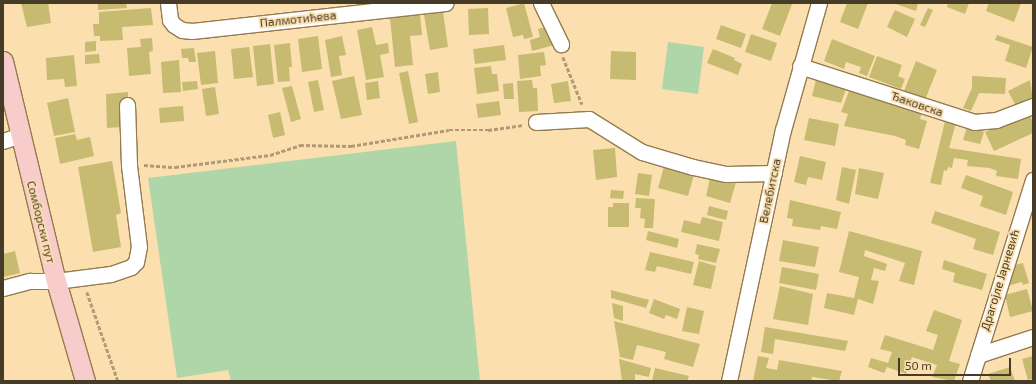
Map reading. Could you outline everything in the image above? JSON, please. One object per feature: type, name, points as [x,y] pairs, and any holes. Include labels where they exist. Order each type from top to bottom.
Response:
[{"type":"main road","name":"Сомборски пут","points":[[3,61],[11,138],[85,381]]},
{"type":"street","name":"Палмотићева","points":[[169,4],[170,20],[174,25],[182,30],[192,31],[445,3]]},
{"type":"street","points":[[541,3],[560,44]]},
{"type":"street","name":"Велебитска","points":[[729,381],[774,173],[800,66],[819,3]]},
{"type":"street","name":"Ђаковска","points":[[800,66],[974,122],[996,120],[1033,106]]},
{"type":"street","points":[[3,288],[30,281],[56,282],[124,270],[136,262],[139,247],[129,165],[128,105]]},
{"type":"street","points":[[536,122],[589,119],[642,152],[693,167],[726,174],[774,173]]},
{"type":"street","name":"Драгојле Јарневић","points":[[970,381],[1033,180]]},
{"type":"street","points":[[978,355],[1033,337]]},
{"type":"path","points":[[560,44],[580,101],[589,119]]},
{"type":"path","points":[[129,165],[175,167],[270,155],[300,145],[351,146],[450,130],[488,130],[536,122]]},
{"type":"path","points":[[82,278],[118,381]]},
{"type":"green space","points":[[668,42],[704,47],[698,94],[662,89]]},
{"type":"green space","points":[[456,141],[480,381],[231,381],[228,370],[177,378],[148,178]]},
{"type":"building","points":[[21,3],[48,3],[51,23],[27,27]]},
{"type":"building","points":[[98,3],[126,3],[127,8],[98,10]]},
{"type":"building","points":[[524,3],[533,37],[524,39],[523,35],[513,37],[506,8]]},
{"type":"building","points":[[772,3],[792,4],[780,36],[762,29]]},
{"type":"building","points":[[847,3],[868,3],[858,29],[840,22]]},
{"type":"building","points":[[893,3],[918,3],[916,11]]},
{"type":"building","points":[[948,3],[969,3],[965,14],[947,7]]},
{"type":"building","points":[[989,3],[1021,3],[1014,22],[986,11]]},
{"type":"building","points":[[151,8],[153,25],[122,27],[123,40],[100,41],[100,36],[94,36],[93,24],[99,24],[99,12]]},
{"type":"building","points":[[488,8],[489,34],[469,35],[468,9]]},
{"type":"building","points":[[928,8],[933,10],[925,27],[920,25]]},
{"type":"building","points":[[895,10],[915,19],[907,37],[887,27]]},
{"type":"building","points":[[443,12],[448,47],[430,50],[424,15]]},
{"type":"building","points":[[420,15],[422,35],[410,36],[413,65],[395,67],[390,18]]},
{"type":"building","points":[[721,25],[746,34],[741,48],[716,39]]},
{"type":"building","points":[[549,26],[554,45],[532,51],[530,40],[540,37],[538,29]]},
{"type":"building","points":[[372,27],[376,45],[388,43],[389,53],[380,55],[384,77],[366,80],[357,30]]},
{"type":"building","points":[[751,34],[777,43],[771,61],[745,52]]},
{"type":"building","points":[[997,35],[1033,47],[1026,68],[1005,61],[1010,45],[995,40]]},
{"type":"building","points":[[318,36],[322,69],[302,72],[298,39]]},
{"type":"building","points":[[342,36],[346,55],[339,56],[342,75],[331,77],[325,40]]},
{"type":"building","points":[[152,38],[153,51],[149,52],[151,74],[129,76],[127,48],[141,47],[140,39]]},
{"type":"building","points":[[832,39],[875,56],[867,76],[859,73],[861,67],[846,62],[844,69],[824,61]]},
{"type":"building","points":[[96,41],[96,51],[85,52],[85,42]]},
{"type":"building","points":[[290,43],[292,67],[289,67],[290,81],[278,82],[274,45]]},
{"type":"building","points":[[270,44],[274,84],[257,86],[253,46]]},
{"type":"building","points":[[504,45],[506,60],[475,64],[473,49]]},
{"type":"building","points":[[249,47],[253,77],[234,79],[231,49]]},
{"type":"building","points":[[194,48],[196,62],[189,62],[188,58],[182,58],[181,49]]},
{"type":"building","points":[[713,49],[735,58],[734,60],[742,64],[738,75],[707,63]]},
{"type":"building","points":[[215,51],[218,83],[201,85],[197,53]]},
{"type":"building","points":[[611,51],[636,52],[636,80],[610,79]]},
{"type":"building","points":[[544,52],[546,65],[540,66],[541,76],[520,79],[518,55]]},
{"type":"building","points":[[99,54],[100,63],[85,64],[85,55]]},
{"type":"building","points":[[74,55],[77,86],[65,87],[64,79],[47,80],[46,58]]},
{"type":"building","points":[[877,56],[902,65],[898,76],[905,79],[901,89],[869,77]]},
{"type":"building","points":[[179,60],[181,92],[163,93],[161,62]]},
{"type":"building","points":[[916,61],[937,70],[925,100],[904,91]]},
{"type":"building","points":[[491,66],[492,74],[497,74],[499,91],[477,94],[474,68]]},
{"type":"building","points":[[408,71],[418,122],[409,124],[399,73]]},
{"type":"building","points":[[438,72],[440,92],[428,94],[425,74]]},
{"type":"building","points":[[354,76],[362,115],[341,119],[332,81]]},
{"type":"building","points":[[817,76],[847,86],[841,103],[812,96]]},
{"type":"building","points":[[972,76],[1006,78],[1005,94],[979,93],[971,111],[963,108],[972,88]]},
{"type":"building","points":[[318,80],[324,110],[314,112],[308,82]]},
{"type":"building","points":[[532,80],[533,88],[537,88],[538,111],[519,112],[517,81]]},
{"type":"building","points":[[1030,80],[1033,100],[1017,108],[1008,91]]},
{"type":"building","points":[[197,81],[198,89],[183,91],[182,82]]},
{"type":"building","points":[[378,81],[380,98],[367,100],[365,83]]},
{"type":"building","points":[[568,81],[571,101],[554,103],[551,84]]},
{"type":"building","points":[[513,83],[514,99],[504,99],[503,84]]},
{"type":"building","points":[[292,86],[301,119],[291,122],[282,88]]},
{"type":"building","points":[[851,86],[922,112],[920,119],[927,121],[919,149],[905,145],[906,140],[895,136],[844,126],[848,114],[841,112]]},
{"type":"building","points":[[215,87],[219,114],[206,116],[202,89]]},
{"type":"building","points":[[128,92],[128,101],[120,101],[122,127],[107,128],[106,94]]},
{"type":"building","points":[[68,98],[75,132],[54,136],[47,103]]},
{"type":"building","points":[[499,101],[501,115],[478,118],[476,104]]},
{"type":"building","points":[[183,106],[184,121],[160,123],[159,108]]},
{"type":"building","points":[[280,112],[285,135],[273,138],[268,115]]},
{"type":"building","points":[[1028,112],[1033,122],[1033,133],[994,151],[985,132]]},
{"type":"building","points":[[809,118],[839,124],[835,146],[804,140]]},
{"type":"building","points":[[945,121],[956,123],[949,148],[1021,159],[1018,179],[996,176],[997,171],[990,168],[967,166],[968,160],[954,158],[952,168],[948,167],[947,171],[944,170],[941,185],[930,183]]},
{"type":"building","points":[[967,127],[984,132],[980,144],[963,140]]},
{"type":"building","points":[[75,134],[77,140],[90,137],[94,156],[60,164],[55,138]]},
{"type":"building","points":[[615,148],[617,177],[596,180],[593,150]]},
{"type":"building","points":[[800,156],[826,162],[822,180],[808,177],[806,185],[794,182]]},
{"type":"building","points":[[112,161],[121,213],[116,215],[121,247],[93,252],[78,167]]},
{"type":"building","points":[[665,163],[695,171],[688,196],[658,188]]},
{"type":"building","points":[[842,167],[856,170],[849,204],[836,200]]},
{"type":"building","points":[[859,168],[884,173],[878,199],[855,194]]},
{"type":"building","points":[[638,173],[652,175],[649,196],[635,194]]},
{"type":"building","points":[[711,175],[736,182],[730,203],[706,196]]},
{"type":"building","points":[[966,175],[1013,192],[1006,215],[980,206],[983,196],[961,188]]},
{"type":"building","points":[[611,190],[624,191],[623,199],[610,198]]},
{"type":"building","points":[[636,198],[655,199],[653,228],[644,228],[645,219],[640,218],[641,208],[635,208]]},
{"type":"building","points":[[790,200],[841,212],[837,229],[821,226],[820,230],[792,226],[793,219],[787,218]]},
{"type":"building","points":[[613,203],[629,203],[629,227],[608,227],[608,207],[613,207]]},
{"type":"building","points":[[709,206],[728,211],[726,220],[707,215]]},
{"type":"building","points":[[935,211],[1000,232],[993,255],[973,249],[976,239],[931,223]]},
{"type":"building","points":[[702,217],[723,222],[719,241],[681,232],[684,220],[700,224]]},
{"type":"building","points":[[648,231],[679,239],[677,248],[646,240]]},
{"type":"building","points":[[849,231],[922,251],[914,285],[899,281],[905,263],[865,250],[864,256],[887,264],[885,271],[874,268],[871,280],[879,281],[873,304],[858,299],[854,315],[824,308],[827,293],[854,298],[859,277],[839,272]]},
{"type":"building","points":[[783,240],[819,247],[815,267],[779,261]]},
{"type":"building","points":[[697,244],[720,249],[716,263],[698,259],[699,255],[695,254]]},
{"type":"building","points":[[15,251],[20,273],[3,277],[3,254]]},
{"type":"building","points":[[650,252],[694,262],[691,274],[657,266],[655,272],[645,270]]},
{"type":"building","points":[[944,260],[987,274],[982,290],[953,282],[955,273],[942,269]]},
{"type":"building","points":[[699,261],[716,266],[711,289],[693,285]]},
{"type":"building","points":[[1023,263],[1029,283],[1023,285],[1022,282],[1007,286],[1011,266]]},
{"type":"building","points":[[782,267],[819,274],[816,290],[779,283]]},
{"type":"building","points":[[780,286],[813,294],[808,325],[773,319]]},
{"type":"building","points":[[1027,289],[1033,311],[1010,317],[1005,295]]},
{"type":"building","points":[[611,290],[649,300],[646,308],[611,298]]},
{"type":"building","points":[[654,299],[680,309],[677,319],[666,315],[664,319],[649,313]]},
{"type":"building","points":[[612,303],[623,306],[623,321],[614,318]]},
{"type":"building","points":[[687,307],[704,311],[699,334],[682,331]]},
{"type":"building","points":[[934,310],[962,320],[949,361],[960,364],[954,381],[932,377],[937,365],[912,357],[906,374],[887,367],[884,373],[868,367],[871,358],[888,363],[892,352],[880,349],[885,335],[933,350],[938,335],[926,331]]},
{"type":"building","points":[[614,321],[700,344],[693,367],[664,359],[666,352],[637,345],[633,360],[620,357]]},
{"type":"building","points":[[765,327],[848,341],[845,351],[775,339],[773,354],[761,352]]},
{"type":"building","points":[[758,356],[769,358],[766,368],[777,370],[779,360],[842,371],[839,381],[812,377],[811,381],[753,381]]},
{"type":"building","points":[[1033,356],[1033,379],[1028,380],[1022,359]]},
{"type":"building","points":[[619,359],[651,368],[649,377],[635,374],[635,381],[622,381]]},
{"type":"building","points":[[1010,367],[1015,381],[991,381],[988,374]]},
{"type":"building","points":[[655,368],[689,376],[687,381],[652,381]]}]
